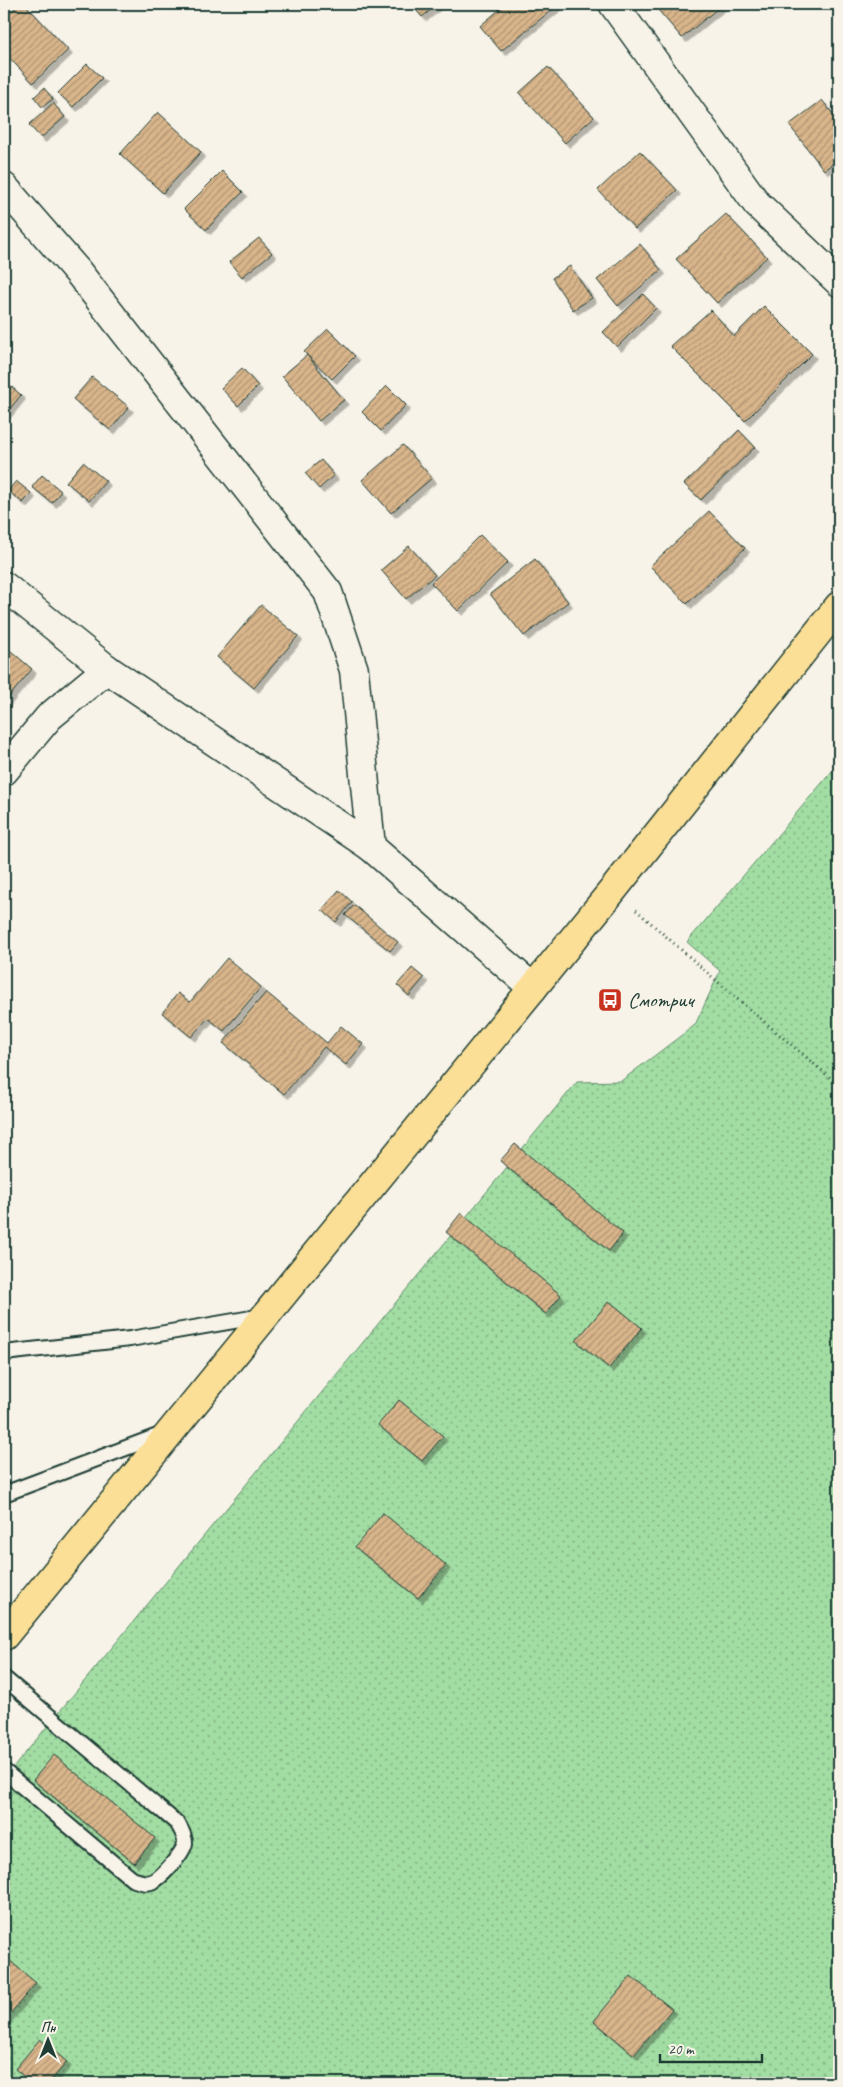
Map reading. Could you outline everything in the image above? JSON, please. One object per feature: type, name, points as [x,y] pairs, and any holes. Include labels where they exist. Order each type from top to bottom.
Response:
[{"type":"main road","points":[[4,1636],[613,890],[839,606]]},
{"type":"street","points":[[613,4],[757,204],[839,282]]},
{"type":"street","points":[[4,187],[78,272],[328,592],[354,670],[371,847]]},
{"type":"street","points":[[4,586],[107,669],[371,847],[533,988]]},
{"type":"street","points":[[4,770],[49,717],[107,669]]},
{"type":"lane","points":[[4,1353],[130,1339],[265,1316]]},
{"type":"lane","points":[[4,1494],[170,1431]]},
{"type":"lane","points":[[4,1678],[178,1824],[184,1833],[185,1844],[161,1876],[152,1882],[141,1883],[132,1879],[4,1771]]},
{"type":"path","points":[[613,890],[839,1085]]},
{"type":"green space","points":[[839,763],[839,2083],[4,2083],[4,1779],[577,1082],[621,1081],[695,1025],[720,971],[687,942]]},
{"type":"building","points":[[19,4],[25,4],[68,50],[33,83],[4,52],[4,19]]},
{"type":"building","points":[[411,4],[438,4],[422,17]]},
{"type":"building","points":[[506,4],[559,4],[501,51],[480,26]]},
{"type":"building","points":[[653,4],[723,4],[682,38]]},
{"type":"building","points":[[87,64],[102,78],[73,107],[58,93]]},
{"type":"building","points":[[548,67],[594,117],[565,143],[519,93]]},
{"type":"building","points":[[44,88],[53,99],[42,107],[34,97]]},
{"type":"building","points":[[822,100],[839,122],[839,159],[824,170],[789,125]]},
{"type":"building","points":[[53,103],[65,117],[41,138],[29,125]]},
{"type":"building","points":[[158,112],[201,152],[163,193],[120,154]]},
{"type":"building","points":[[640,151],[677,190],[635,229],[598,190]]},
{"type":"building","points":[[222,171],[243,192],[206,230],[184,209]]},
{"type":"building","points":[[726,214],[767,257],[717,303],[676,259]]},
{"type":"building","points":[[259,238],[272,253],[242,277],[229,262]]},
{"type":"building","points":[[640,244],[661,270],[618,306],[597,280]]},
{"type":"building","points":[[570,266],[592,298],[573,310],[552,278]]},
{"type":"building","points":[[643,294],[656,308],[617,347],[603,332]]},
{"type":"building","points":[[764,306],[812,354],[745,421],[670,346],[711,310],[734,336]]},
{"type":"building","points":[[328,329],[355,356],[332,379],[304,352]]},
{"type":"building","points":[[307,355],[344,400],[319,421],[282,376]]},
{"type":"building","points":[[839,361],[839,375],[832,368]]},
{"type":"building","points":[[242,368],[258,386],[238,406],[221,388]]},
{"type":"building","points":[[92,377],[129,407],[110,430],[73,399]]},
{"type":"building","points":[[4,380],[21,395],[4,416]]},
{"type":"building","points":[[387,386],[406,405],[381,431],[362,412]]},
{"type":"building","points":[[739,430],[755,447],[701,500],[684,484]]},
{"type":"building","points":[[403,445],[432,478],[391,513],[362,480]]},
{"type":"building","points":[[321,460],[334,475],[319,489],[305,473]]},
{"type":"building","points":[[83,462],[106,481],[89,501],[66,482]]},
{"type":"building","points":[[42,475],[61,491],[52,503],[32,487]]},
{"type":"building","points":[[16,481],[31,493],[23,503],[8,491]]},
{"type":"building","points":[[709,511],[745,548],[687,604],[650,566]]},
{"type":"building","points":[[480,535],[508,562],[458,611],[431,583]]},
{"type":"building","points":[[409,546],[435,575],[406,599],[381,570]]},
{"type":"building","points":[[535,559],[568,602],[524,636],[490,594]]},
{"type":"building","points":[[261,605],[298,636],[254,688],[217,657]]},
{"type":"building","points":[[4,645],[32,669],[4,703]]},
{"type":"building","points":[[339,890],[352,902],[336,922],[322,910]]},
{"type":"building","points":[[354,905],[398,942],[390,951],[345,915]]},
{"type":"building","points":[[227,958],[261,987],[224,1031],[208,1018],[191,1037],[162,1013],[178,993],[190,1002]]},
{"type":"building","points":[[412,968],[424,978],[409,996],[397,985]]},
{"type":"building","points":[[266,992],[327,1043],[341,1026],[363,1044],[346,1065],[324,1047],[284,1094],[223,1043]]},
{"type":"building","points":[[515,1144],[623,1233],[609,1251],[500,1161]]},
{"type":"building","points":[[461,1213],[561,1295],[546,1314],[446,1232]]},
{"type":"building","points":[[609,1301],[642,1328],[609,1368],[576,1341]]},
{"type":"building","points":[[399,1400],[443,1436],[422,1461],[378,1425]]},
{"type":"building","points":[[383,1513],[446,1565],[418,1598],[355,1547]]},
{"type":"building","points":[[54,1755],[155,1838],[134,1863],[33,1780]]},
{"type":"building","points":[[4,1956],[36,1983],[4,2021]]},
{"type":"building","points":[[631,1976],[672,2009],[634,2055],[594,2021]]},
{"type":"building","points":[[40,2039],[67,2062],[49,2083],[32,2083],[15,2069]]},
{"type":"place","name":"Смотрич","points":[[610,1000]]}]
